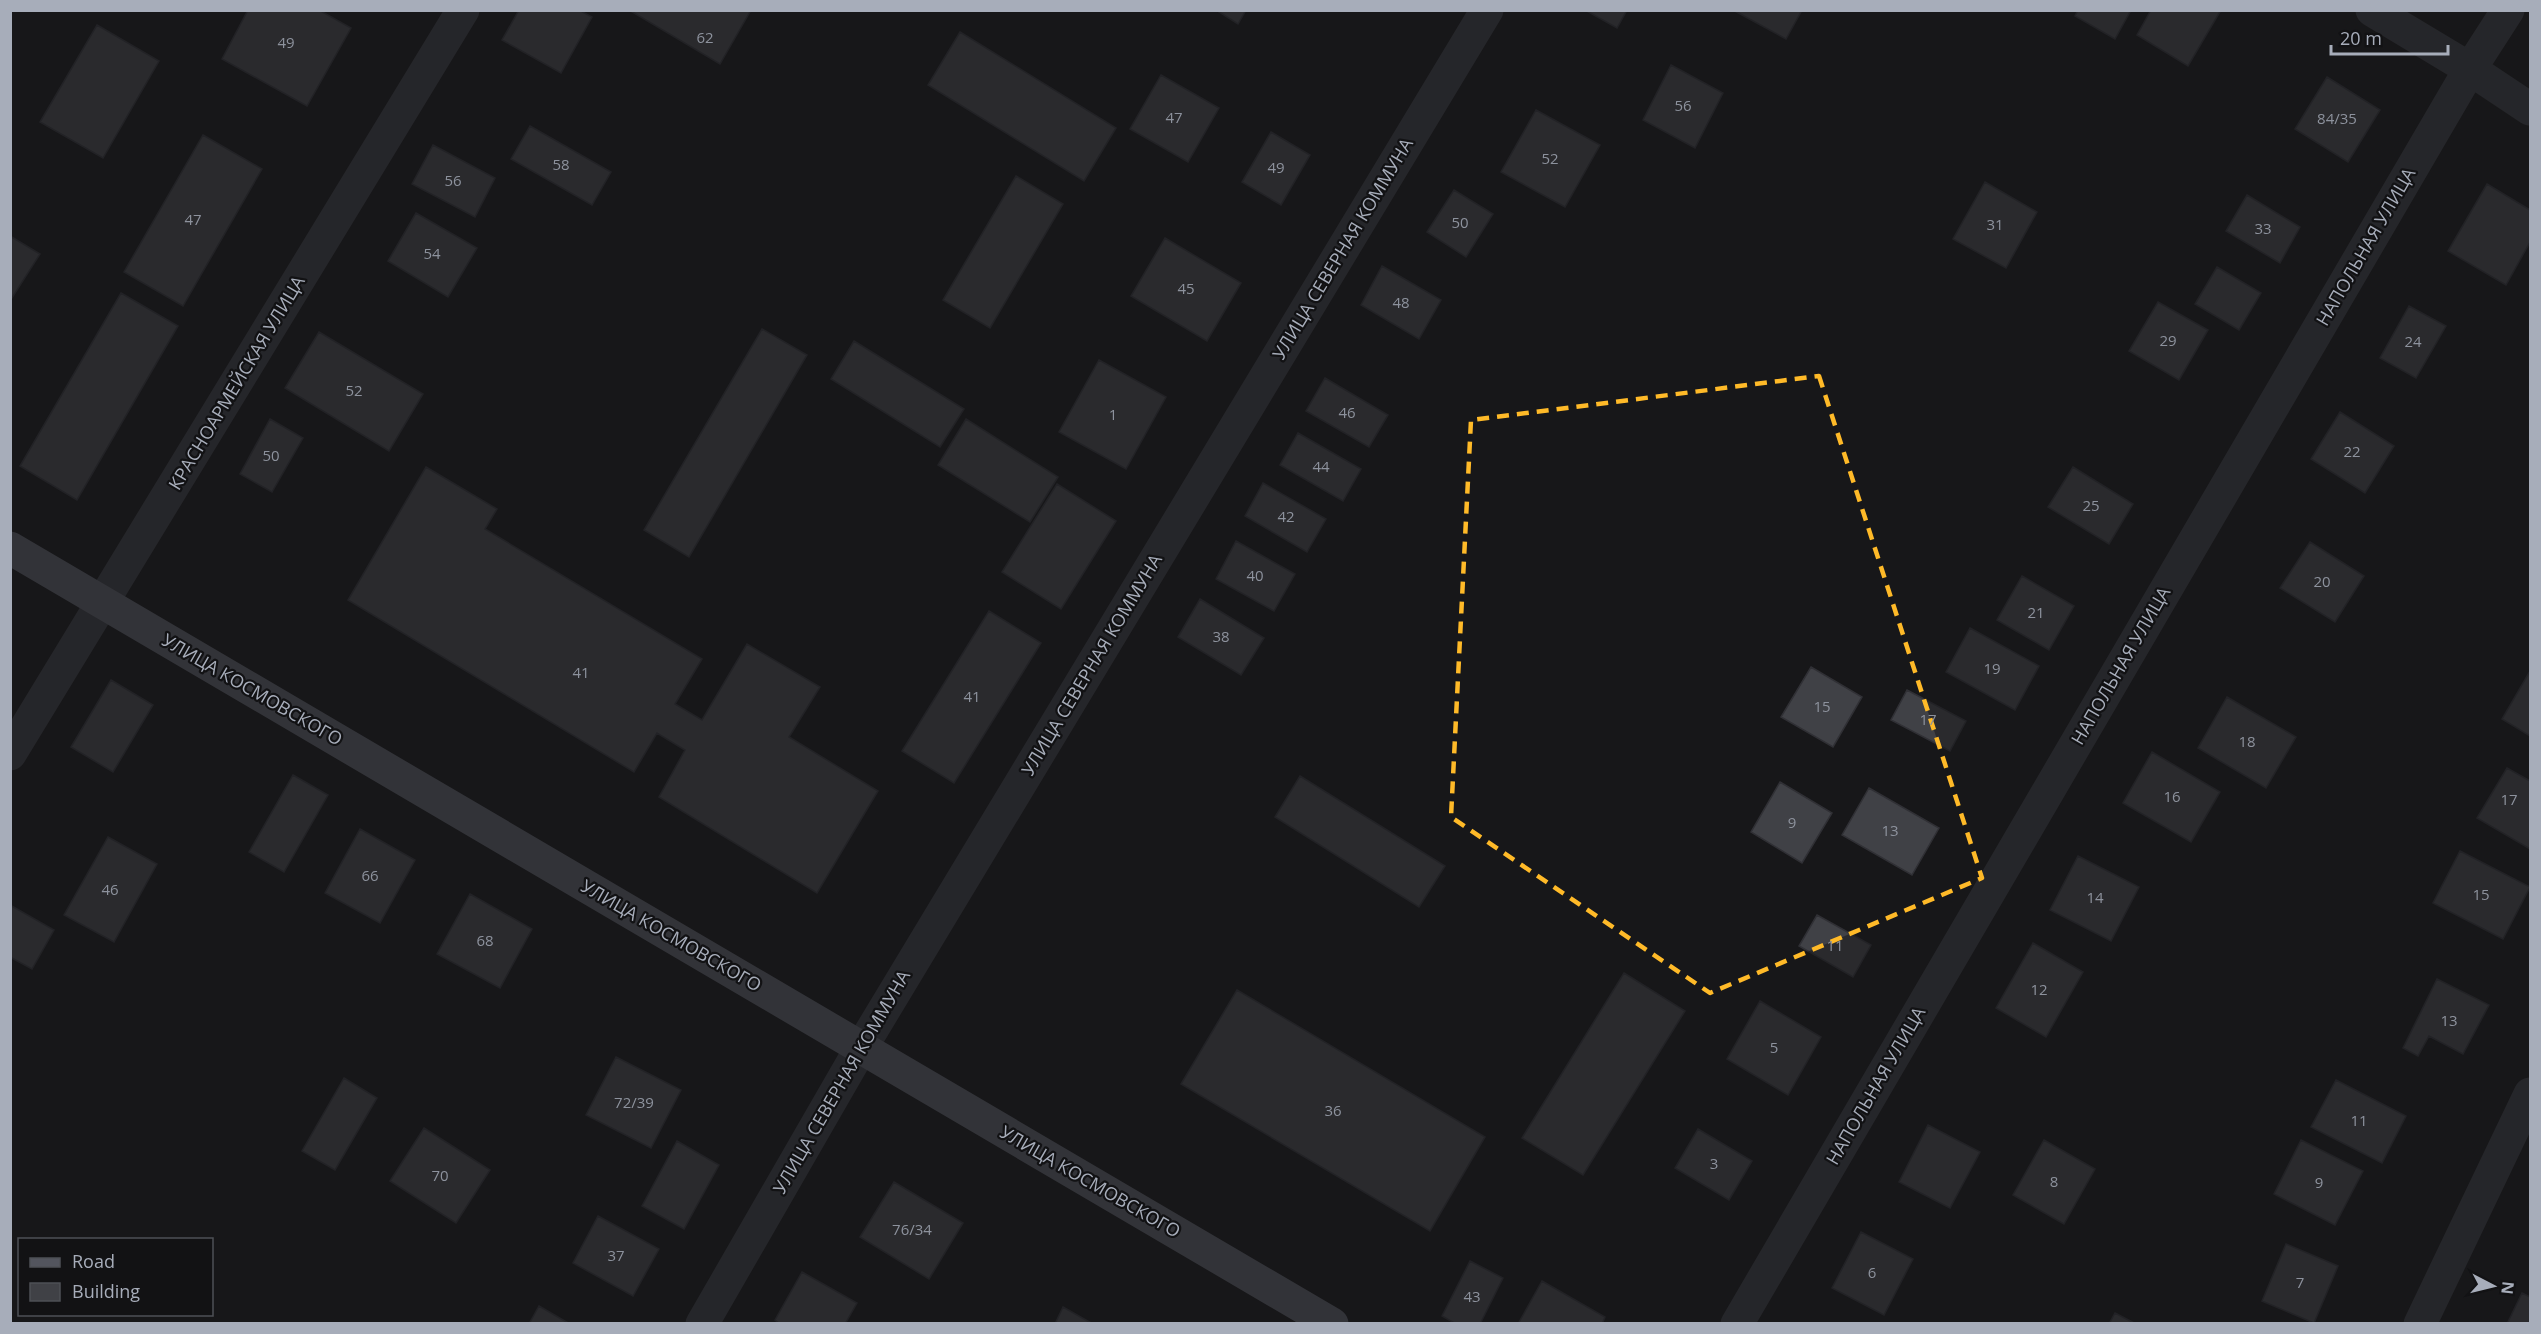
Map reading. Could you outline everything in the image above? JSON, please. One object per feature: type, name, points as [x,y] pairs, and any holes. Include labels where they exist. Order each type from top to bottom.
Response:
[{"type":"main road","name":"УЛИЦА КОСМОВСКОГО","points":[[10,548],[1332,1323]]},
{"type":"street","name":"КРАСНОАРМЕЙСКАЯ УЛИЦА","points":[[10,754],[463,10]]},
{"type":"street","name":"УЛИЦА СЕВЕРНАЯ КОММУНА","points":[[702,1323],[861,1048],[1487,10]]},
{"type":"street","points":[[2372,10],[2470,69],[2530,109]]},
{"type":"street","name":"НАПОЛЬНАЯ УЛИЦА","points":[[1737,1323],[2470,69],[2508,10]]},
{"type":"street","points":[[2420,1323],[2530,1094]]},
{"type":"highlighted area","points":[[1819,376],[1982,878],[1710,993],[1451,817],[1471,420]]},
{"type":"building","points":[[248,10],[319,10],[351,28],[307,106],[222,59]]},
{"type":"building","points":[[519,10],[579,10],[592,17],[561,73],[502,40]]},
{"type":"building","points":[[629,10],[751,10],[720,64]]},
{"type":"building","points":[[1216,10],[1246,10],[1238,24]]},
{"type":"building","points":[[1585,10],[1627,10],[1617,28]]},
{"type":"building","points":[[1733,10],[1802,10],[1786,39]]},
{"type":"building","points":[[2078,10],[2131,10],[2115,39],[2075,16]]},
{"type":"building","points":[[2151,10],[2221,10],[2188,66],[2137,35]]},
{"type":"building","points":[[97,25],[159,61],[103,158],[40,122]]},
{"type":"building","points":[[960,32],[1116,128],[1084,181],[928,85]]},
{"type":"building","points":[[1671,65],[1723,93],[1695,148],[1643,120]]},
{"type":"building","points":[[1161,75],[1219,108],[1188,162],[1130,129]]},
{"type":"building","points":[[2327,77],[2380,110],[2348,162],[2295,129]]},
{"type":"building","points":[[1536,110],[1600,145],[1565,207],[1501,172]]},
{"type":"building","points":[[530,126],[611,172],[592,205],[511,159]]},
{"type":"building","points":[[1271,132],[1310,155],[1281,205],[1242,182]]},
{"type":"building","points":[[203,135],[262,169],[183,306],[124,272]]},
{"type":"building","points":[[433,145],[495,178],[475,217],[412,184]]},
{"type":"building","points":[[1016,176],[1063,204],[990,328],[943,300]]},
{"type":"building","points":[[1985,182],[2037,212],[2006,268],[1953,239]]},
{"type":"building","points":[[2487,184],[2530,210],[2530,242],[2506,285],[2448,251]]},
{"type":"building","points":[[1454,190],[1493,214],[1466,257],[1427,232]]},
{"type":"building","points":[[2247,195],[2300,227],[2280,263],[2226,231]]},
{"type":"building","points":[[416,213],[477,248],[448,297],[388,261]]},
{"type":"building","points":[[10,236],[40,254],[10,301]]},
{"type":"building","points":[[1165,238],[1241,283],[1207,341],[1131,296]]},
{"type":"building","points":[[1382,266],[1441,300],[1419,339],[1361,305]]},
{"type":"building","points":[[2217,267],[2261,293],[2239,330],[2195,304]]},
{"type":"building","points":[[121,293],[178,326],[77,500],[20,466]]},
{"type":"building","points":[[2158,302],[2208,330],[2179,380],[2129,351]]},
{"type":"building","points":[[2409,306],[2446,326],[2416,378],[2380,358]]},
{"type":"building","points":[[762,329],[807,355],[689,557],[644,530]]},
{"type":"building","points":[[319,332],[423,394],[389,451],[285,388]]},
{"type":"building","points":[[854,341],[964,409],[940,447],[831,379]]},
{"type":"building","points":[[1099,360],[1166,397],[1126,469],[1059,432]]},
{"type":"building","points":[[1325,378],[1388,415],[1369,447],[1306,411]]},
{"type":"building","points":[[2340,412],[2394,446],[2365,493],[2311,459]]},
{"type":"building","points":[[270,419],[303,438],[272,492],[240,474]]},
{"type":"building","points":[[966,419],[1058,477],[1030,522],[938,465]]},
{"type":"building","points":[[1298,433],[1361,469],[1343,501],[1280,465]]},
{"type":"building","points":[[426,467],[497,509],[485,529],[702,659],[675,704],[702,720],[747,644],[820,687],[789,737],[878,791],[817,893],[659,797],[685,750],[657,733],[634,772],[348,600]]},
{"type":"building","points":[[2073,467],[2133,504],[2109,544],[2048,507]]},
{"type":"building","points":[[1263,483],[1326,519],[1307,552],[1245,516]]},
{"type":"building","points":[[1057,484],[1116,521],[1061,609],[1002,572]]},
{"type":"building","points":[[1236,541],[1295,574],[1274,611],[1216,579]]},
{"type":"building","points":[[2310,542],[2364,576],[2335,622],[2280,588]]},
{"type":"building","points":[[2022,576],[2074,606],[2049,650],[1997,620]]},
{"type":"building","points":[[1200,599],[1264,638],[1241,675],[1178,637]]},
{"type":"building","points":[[989,611],[1041,643],[954,783],[902,751]]},
{"type":"building","points":[[1970,628],[2039,666],[2015,710],[1946,672]]},
{"type":"building","points":[[1811,667],[1862,697],[1833,747],[1781,717]]},
{"type":"building","points":[[2530,671],[2530,736],[2502,719]]},
{"type":"building","points":[[111,680],[153,705],[113,772],[71,747]]},
{"type":"building","points":[[1907,690],[1966,721],[1950,751],[1891,720]]},
{"type":"building","points":[[2227,697],[2296,737],[2266,788],[2198,748]]},
{"type":"building","points":[[2152,752],[2220,792],[2191,842],[2123,803]]},
{"type":"building","points":[[2507,768],[2530,781],[2530,849],[2477,818]]},
{"type":"building","points":[[293,775],[328,795],[284,872],[249,852]]},
{"type":"building","points":[[1300,776],[1445,866],[1419,907],[1275,817]]},
{"type":"building","points":[[1780,782],[1832,813],[1802,863],[1751,832]]},
{"type":"building","points":[[1869,788],[1939,828],[1912,875],[1842,835]]},
{"type":"building","points":[[360,829],[415,860],[380,923],[325,893]]},
{"type":"building","points":[[108,837],[157,864],[114,942],[64,915]]},
{"type":"building","points":[[2460,851],[2530,887],[2503,939],[2433,903]]},
{"type":"building","points":[[2078,856],[2139,887],[2111,941],[2050,910]]},
{"type":"building","points":[[470,894],[532,929],[500,988],[437,954]]},
{"type":"building","points":[[10,905],[54,930],[32,969],[10,957]]},
{"type":"building","points":[[1817,915],[1871,945],[1853,977],[1799,946]]},
{"type":"building","points":[[2033,943],[2083,972],[2046,1037],[1996,1008]]},
{"type":"building","points":[[1624,973],[1685,1011],[1583,1175],[1522,1138]]},
{"type":"building","points":[[2437,979],[2489,1005],[2463,1054],[2429,1036],[2418,1056],[2403,1048]]},
{"type":"building","points":[[1237,990],[1485,1137],[1430,1231],[1181,1084]]},
{"type":"building","points":[[1760,1001],[1821,1037],[1788,1095],[1727,1059]]},
{"type":"building","points":[[616,1057],[681,1090],[651,1148],[586,1115]]},
{"type":"building","points":[[344,1078],[377,1098],[335,1170],[302,1151]]},
{"type":"building","points":[[2336,1080],[2406,1116],[2382,1163],[2311,1127]]},
{"type":"building","points":[[1928,1125],[1980,1152],[1950,1208],[1899,1182]]},
{"type":"building","points":[[424,1128],[490,1170],[456,1223],[390,1181]]},
{"type":"building","points":[[1698,1129],[1752,1161],[1729,1200],[1675,1168]]},
{"type":"building","points":[[2044,1140],[2095,1169],[2064,1224],[2013,1195]]},
{"type":"building","points":[[2301,1140],[2363,1171],[2335,1225],[2274,1194]]},
{"type":"building","points":[[677,1141],[719,1165],[684,1229],[642,1206]]},
{"type":"building","points":[[894,1182],[963,1223],[929,1279],[860,1237]]},
{"type":"building","points":[[598,1216],[659,1249],[633,1296],[573,1263]]},
{"type":"building","points":[[1861,1232],[1913,1259],[1884,1315],[1832,1288]]},
{"type":"building","points":[[2286,1244],[2338,1266],[2314,1323],[2262,1301]]},
{"type":"building","points":[[1470,1261],[1503,1278],[1480,1324],[1456,1324],[1442,1316]]},
{"type":"building","points":[[802,1272],[857,1303],[845,1324],[780,1324],[775,1320]]},
{"type":"building","points":[[1542,1281],[1605,1317],[1602,1324],[1518,1324]]},
{"type":"building","points":[[2522,1293],[2530,1297],[2530,1324],[2507,1324]]},
{"type":"building","points":[[539,1306],[570,1324],[529,1324]]},
{"type":"building","points":[[1063,1307],[1093,1324],[1055,1324]]},
{"type":"building","points":[[2115,1313],[2136,1324],[2109,1324]]}]
